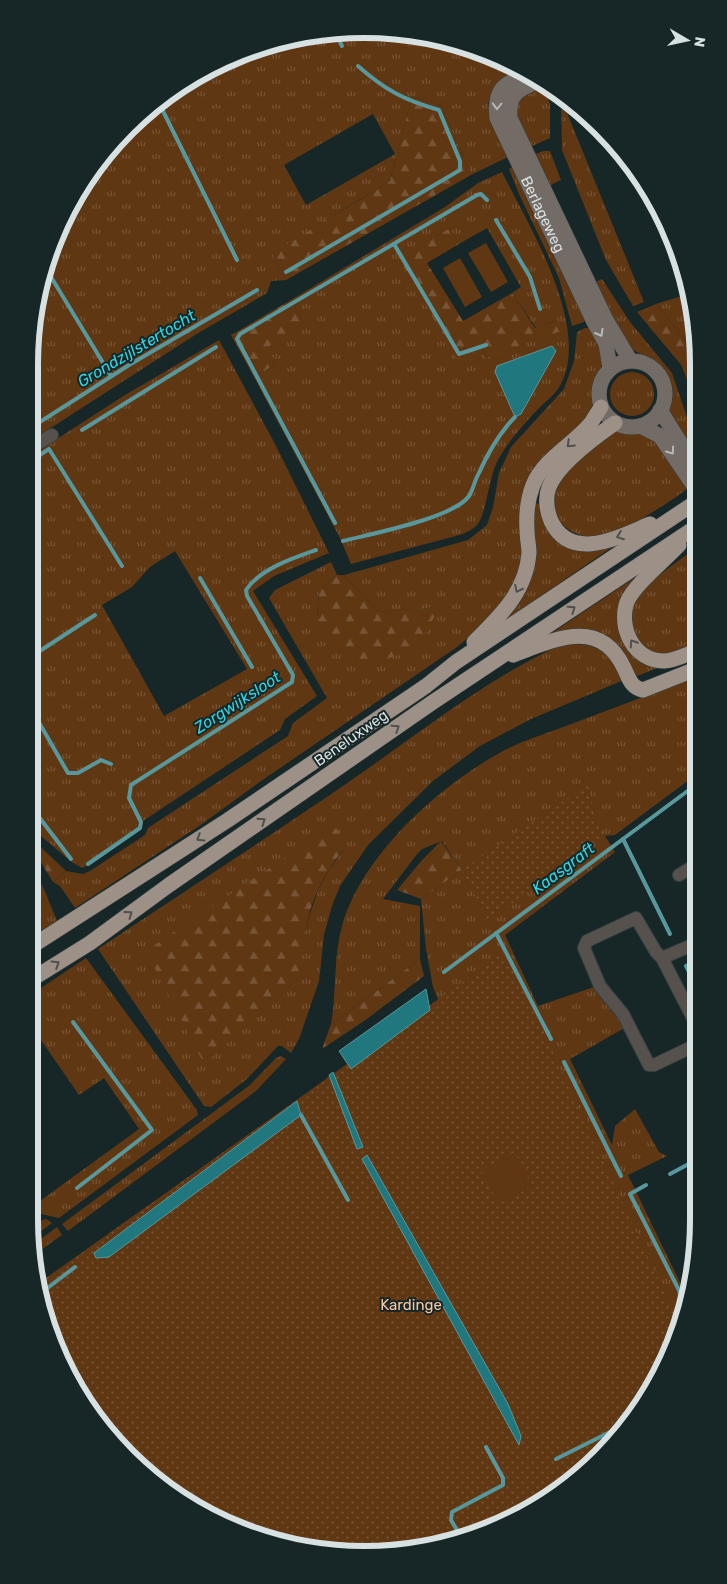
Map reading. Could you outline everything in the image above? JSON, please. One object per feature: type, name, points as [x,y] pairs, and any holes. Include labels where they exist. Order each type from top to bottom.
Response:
[{"type":"highway","points":[[456,662],[507,609],[517,594],[525,576],[529,552],[526,528],[528,504],[533,484],[540,473],[591,423],[601,407]]},
{"type":"highway","points":[[615,423],[595,438],[558,473],[549,488],[547,504],[556,529],[567,539],[590,545],[615,539],[681,511]]},
{"type":"highway","name":"Beneluxweg","points":[[38,942],[228,820],[426,686],[456,662],[690,506]]},
{"type":"highway","name":"Beneluxweg","points":[[38,975],[90,943],[169,885],[488,664],[690,532]]},
{"type":"highway","points":[[690,534],[640,585],[628,600],[624,613],[630,642],[640,654],[665,661],[690,653]]},
{"type":"highway","points":[[488,664],[564,636],[574,635],[595,640],[612,650],[619,658],[631,684],[640,689],[690,671]]},
{"type":"street","name":"Berlageweg","points":[[519,77],[507,82],[499,91],[495,103],[497,118],[606,344],[610,368]]},
{"type":"street","name":"Berlageweg","points":[[531,84],[513,96],[509,105],[510,118],[605,318],[630,360]]},
{"type":"street","points":[[630,360],[647,364],[660,376],[665,393],[660,410],[652,420],[641,426],[628,427],[615,423],[601,407],[599,386],[603,376],[610,368],[630,360]]},
{"type":"street","points":[[660,410],[690,458]]},
{"type":"street","points":[[641,426],[660,436],[690,480]]},
{"type":"street","points":[[38,444],[52,435]]},
{"type":"street","points":[[680,875],[690,869]]},
{"type":"street","points":[[690,1012],[662,958],[656,952],[636,918],[587,941],[584,948],[600,986],[623,1014],[649,1065],[654,1066],[690,1048]]},
{"type":"street","points":[[662,958],[690,946]]},
{"type":"green space","points":[[385,38],[406,40],[468,55],[514,74],[496,84],[488,103],[495,127],[510,156],[471,175],[441,105],[412,96],[390,181],[336,214],[274,260],[286,280],[271,281],[267,293],[195,335],[38,436],[38,342],[40,321],[55,259],[71,219],[92,182],[118,149],[149,118],[182,92],[219,71],[259,55],[321,40]],"holes":[[[373,114],[395,154],[306,205],[284,165]]]},
{"type":"green space","points":[[537,88],[546,93],[550,104],[550,138],[530,147],[520,129],[516,116],[517,103],[528,92]]},
{"type":"green space","points":[[412,96],[441,105],[471,175],[286,280],[274,260],[273,253],[390,181]]},
{"type":"green space","points":[[561,104],[565,107],[644,302],[633,306],[606,260],[562,150]]},
{"type":"green space","points":[[550,151],[561,180],[547,187],[532,155]]},
{"type":"green space","points":[[514,166],[587,316],[584,322],[572,326],[559,278],[509,169]]},
{"type":"green space","points":[[502,172],[541,248],[554,279],[563,309],[569,338],[567,365],[558,389],[523,426],[499,458],[492,475],[483,514],[476,526],[463,534],[351,564],[340,538],[254,377],[276,364],[267,347],[303,323],[291,300],[445,207],[478,183]],"holes":[[[450,228],[459,244],[487,228],[521,287],[512,293],[536,328],[557,320],[486,358],[483,349],[400,259]],[[556,351],[521,414],[515,417],[495,372]]]},
{"type":"green space","points":[[450,228],[459,244],[427,263],[463,321],[512,293],[535,328],[558,320],[561,331],[486,358],[483,349],[457,359],[399,259]]},
{"type":"green space","points":[[486,243],[508,282],[491,292],[468,253]]},
{"type":"green space","points":[[460,258],[482,297],[465,307],[443,268]]},
{"type":"green space","points":[[602,279],[630,322],[672,373],[690,426],[690,447],[669,410],[671,393],[668,376],[656,363],[625,345],[604,306],[597,281]]},
{"type":"green space","points":[[682,296],[689,345],[656,304]]},
{"type":"green space","points":[[291,300],[303,323],[268,347],[276,364],[254,377],[231,335]]},
{"type":"green space","points":[[656,304],[689,345],[690,388],[682,366],[637,312]]},
{"type":"green space","points":[[585,328],[593,328],[602,348],[603,363],[596,376],[594,406],[587,420],[540,465],[516,582],[496,614],[457,647],[261,781],[202,824],[75,908],[60,886],[53,882],[66,871],[83,874],[90,871],[145,835],[148,828],[288,736],[293,723],[327,698],[269,598],[275,590],[331,562],[337,575],[319,590],[317,619],[439,607],[378,612],[344,575],[468,540],[487,525],[493,507],[499,473],[511,447],[564,389],[574,361],[577,332]]},
{"type":"green space","points":[[219,340],[275,444],[329,553],[274,576],[253,591],[317,696],[285,719],[280,730],[143,821],[140,829],[83,868],[73,863],[38,834],[38,451],[125,395]],"holes":[[[175,551],[247,669],[164,716],[102,605],[132,587],[150,567]]]},
{"type":"green space","points":[[628,372],[636,372],[648,378],[654,394],[648,410],[636,416],[628,416],[616,410],[610,398],[610,390],[616,378]]},
{"type":"green space","points":[[619,431],[645,435],[655,441],[669,456],[688,488],[669,502],[619,530],[597,537],[580,535],[571,531],[557,519],[553,511],[554,493],[566,473],[574,465],[603,438]]},
{"type":"green space","points":[[534,503],[541,504],[556,536],[621,541],[507,619],[523,595]]},
{"type":"green space","points":[[690,552],[690,648],[663,655],[644,649],[638,641],[634,632],[632,612],[640,594],[666,570]]},
{"type":"green space","points":[[654,565],[620,628],[662,666],[637,676],[618,648],[552,633]]},
{"type":"green space","points":[[337,575],[344,575],[378,612],[439,607],[420,646],[369,666],[351,664],[317,619],[319,590]]},
{"type":"green space","points":[[563,644],[593,647],[600,650],[613,661],[624,680],[531,719],[480,746],[433,781],[368,845],[340,886],[332,906],[324,935],[319,981],[299,1039],[291,1053],[282,1046],[278,1046],[247,1079],[211,1107],[204,1106],[98,949],[321,801],[481,689]],"holes":[[[326,830],[345,848],[329,870],[318,890],[309,917],[296,981],[204,1063],[323,833]]]},
{"type":"green space","points":[[690,678],[690,779],[615,835],[605,836],[615,852],[505,935],[538,1006],[597,986],[628,1026],[570,1059],[612,1145],[615,1126],[635,1109],[659,1152],[667,1156],[628,1175],[682,1287],[672,1325],[656,1365],[635,1402],[611,1432],[433,987],[426,949],[421,899],[462,870],[442,841],[422,849],[383,899],[420,906],[420,959],[331,1024],[336,963],[342,926],[352,900],[383,850],[426,806],[449,787],[496,755],[530,739]],"holes":[[[588,785],[597,823],[488,921],[463,870]]]},
{"type":"green space","points":[[588,784],[597,823],[605,836],[488,921],[462,870]]},
{"type":"green space","points":[[334,828],[340,831],[343,836],[345,848],[327,873],[317,891],[310,910],[296,981],[204,1064],[146,951],[326,830]]},
{"type":"green space","points":[[441,841],[462,870],[421,899],[397,890],[423,859]]},
{"type":"green space","points":[[38,845],[66,871],[53,882],[38,858]]},
{"type":"green space","points":[[38,879],[44,889],[38,893]]},
{"type":"green space","points":[[44,889],[57,921],[38,933],[38,893]]},
{"type":"green space","name":"Kardinge","points":[[506,951],[675,1315],[656,1365],[635,1402],[594,1451],[545,1492],[488,1522],[448,1535],[406,1544],[342,1546],[300,1540],[239,1522],[182,1492],[149,1466],[118,1435],[92,1402],[81,1384],[62,1345],[43,1280]]},
{"type":"green space","points":[[86,958],[197,1110],[198,1115],[59,1218],[41,1214],[38,1216],[38,1202],[139,1129],[104,1078],[79,1095],[38,1036],[38,990]]},
{"type":"green space","points":[[420,959],[424,976],[364,1021],[322,1049],[331,1024]]},
{"type":"green space","points":[[281,1056],[286,1059],[256,1091],[68,1231],[62,1224],[250,1085],[276,1058]]},
{"type":"green space","points":[[515,1152],[532,1186],[498,1204],[481,1170]]},
{"type":"green space","points":[[46,1219],[52,1223],[38,1234],[38,1221]]},
{"type":"green space","points":[[57,1227],[62,1235],[39,1251],[38,1241]]},
{"type":"water","points":[[552,346],[556,351],[521,414],[515,417],[495,372],[497,366]]},
{"type":"water","points":[[426,989],[430,1010],[351,1069],[339,1051]]},
{"type":"water","points":[[333,1072],[363,1147],[357,1149],[329,1075]]},
{"type":"water","points":[[297,1101],[301,1115],[109,1257],[96,1258],[94,1253]]},
{"type":"water","points":[[367,1155],[508,1404],[521,1436],[519,1445],[362,1159]]},
{"type":"waterway","points":[[338,38],[342,46]]},
{"type":"waterway","points":[[286,272],[460,170],[460,161],[439,110],[396,93],[377,82],[358,66]]},
{"type":"waterway","points":[[161,108],[237,260]]},
{"type":"waterway","points":[[335,523],[237,339],[240,334],[477,195],[481,194],[487,200]]},
{"type":"waterway","points":[[496,220],[530,277],[540,309]]},
{"type":"waterway","points":[[394,244],[459,354],[486,345]]},
{"type":"waterway","points":[[50,275],[111,376]]},
{"type":"waterway","name":"Grondzijlstertocht","points":[[38,423],[129,365],[257,290]]},
{"type":"waterway","points":[[82,430],[216,347]]},
{"type":"waterway","points":[[343,541],[430,518],[460,504],[469,496],[475,480],[494,444],[515,417]]},
{"type":"waterway","points":[[38,456],[49,449],[122,566]]},
{"type":"waterway","name":"Zorgwijksloot","points":[[88,864],[140,828],[141,822],[129,798],[131,785],[292,682],[293,675],[247,596],[246,590],[268,570],[316,550]]},
{"type":"waterway","points":[[200,578],[252,667]]},
{"type":"waterway","points":[[38,652],[95,615]]},
{"type":"waterway","points":[[38,721],[68,773],[78,773],[101,760],[111,764]]},
{"type":"waterway","name":"Kaasgraft","points":[[444,972],[690,789]]},
{"type":"waterway","points":[[38,816],[71,859]]},
{"type":"waterway","points":[[623,839],[670,934]]},
{"type":"waterway","points":[[496,933],[551,1039]]},
{"type":"waterway","points":[[690,965],[686,966],[690,974]]},
{"type":"waterway","points":[[73,1022],[152,1130],[77,1188]]},
{"type":"waterway","points":[[564,1062],[621,1176]]},
{"type":"waterway","points":[[301,1115],[348,1200]]},
{"type":"waterway","points":[[670,1174],[690,1163]]},
{"type":"waterway","points":[[646,1185],[630,1194],[681,1294]]},
{"type":"waterway","points":[[45,1290],[75,1267]]},
{"type":"waterway","points":[[556,1459],[612,1431]]},
{"type":"waterway","points":[[458,1532],[451,1520],[452,1512],[503,1485],[503,1478],[486,1447]]}]
